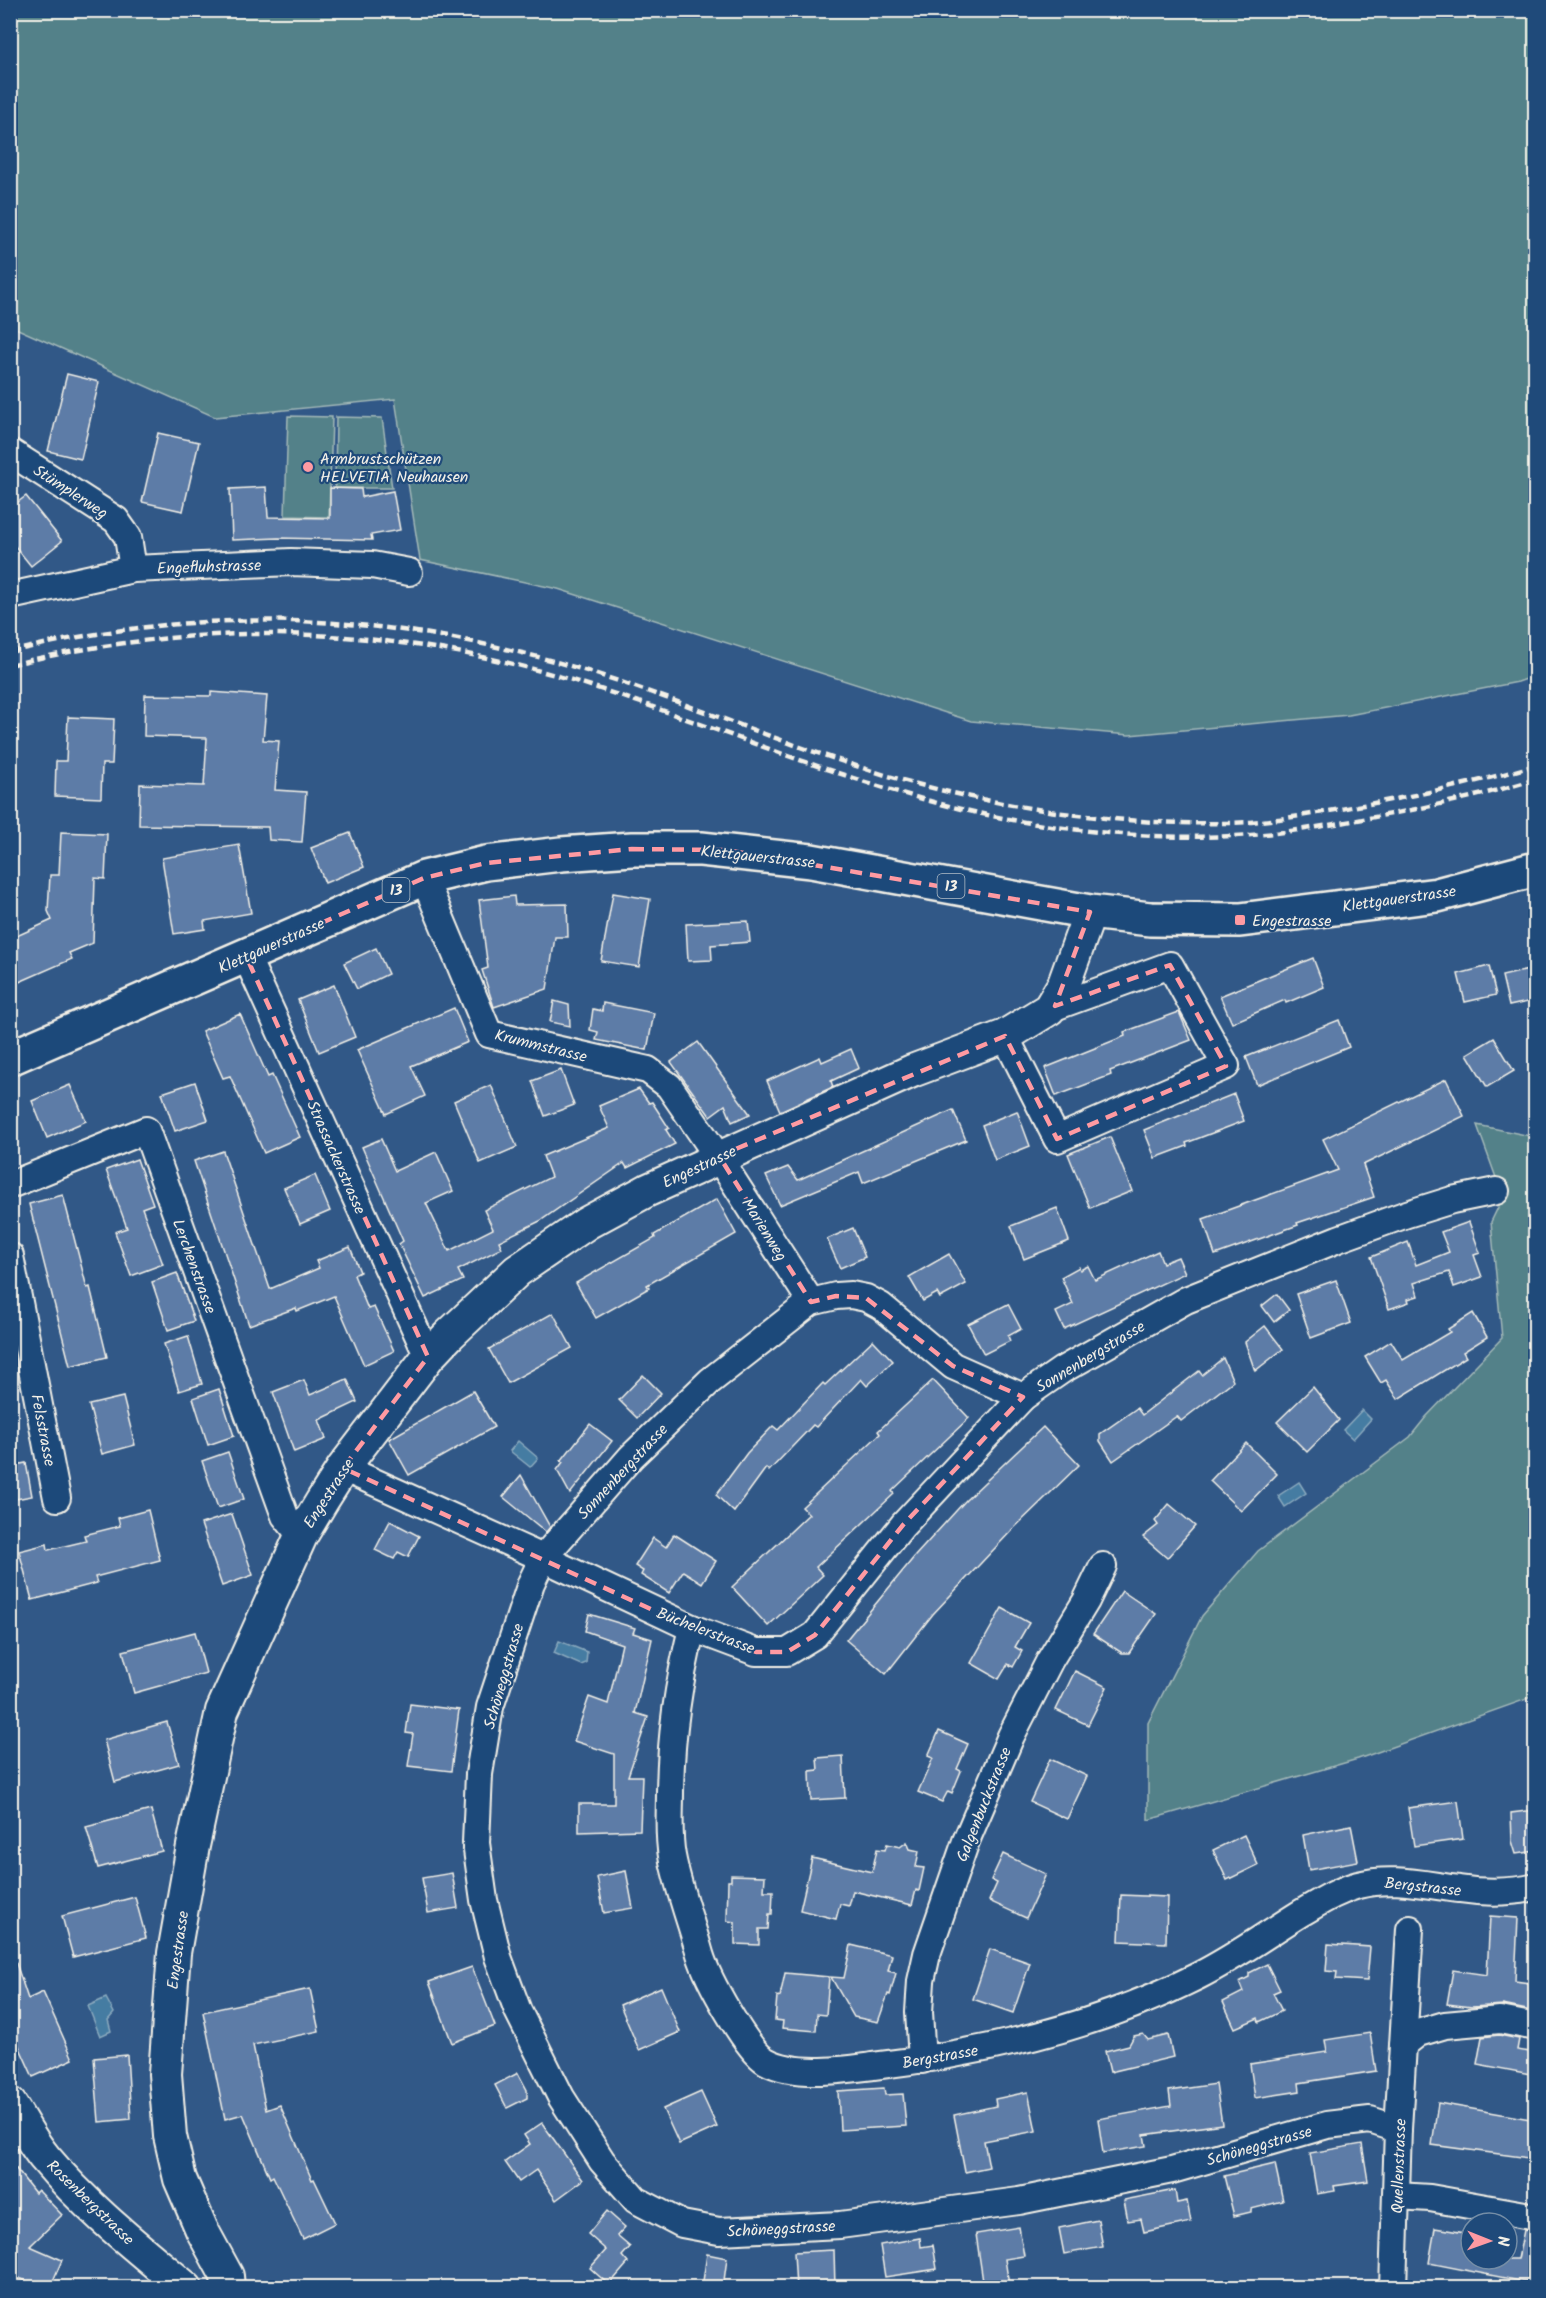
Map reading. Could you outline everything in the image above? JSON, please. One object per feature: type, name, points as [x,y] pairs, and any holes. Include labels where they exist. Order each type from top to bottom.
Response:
[{"type":"main road","name":"Klettgauerstrasse","points":[[10,1058],[424,878],[486,863],[632,849],[701,849],[812,861],[1090,912],[1150,919],[1240,920],[1437,895],[1536,869]]},
{"type":"street","name":"Stümplerweg","points":[[10,452],[116,520],[128,537],[133,569]]},
{"type":"street","name":"Engefluhstrasse","points":[[10,596],[133,569],[291,562],[372,565],[409,572]]},
{"type":"street","name":"Krummstrasse","points":[[424,878],[489,1034],[648,1070],[669,1086],[718,1156]]},
{"type":"street","name":"Engestrasse","points":[[1049,1009],[1064,984],[1090,912]]},
{"type":"street","name":"Strassackerstrasse","points":[[246,956],[428,1357]]},
{"type":"street","name":"Engestrasse","points":[[228,2288],[227,2276],[202,2230],[180,2179],[170,2136],[165,2074],[174,1953],[193,1846],[222,1711],[301,1536],[343,1468],[428,1357],[517,1271],[587,1223],[718,1156],[912,1071],[1005,1036],[1049,1009],[1170,965],[1226,1066],[1057,1139],[1005,1036]]},
{"type":"street","name":"Lerchenstrasse","points":[[10,1185],[146,1130],[285,1516],[301,1536]]},
{"type":"street","name":"Marienweg","points":[[718,1156],[811,1302]]},
{"type":"street","name":"Sonnenbergstrasse","points":[[543,1558],[630,1457],[710,1381],[811,1302],[836,1296],[851,1295],[866,1298],[881,1306],[953,1366],[1023,1397],[1062,1370],[1186,1300],[1407,1214],[1452,1200],[1496,1191]]},
{"type":"street","name":"Felsstrasse","points":[[10,1256],[57,1498]]},
{"type":"street","name":"Büchelerstrasse","points":[[343,1468],[692,1628],[756,1652],[787,1652],[815,1635],[903,1525],[1023,1397]]},
{"type":"street","name":"Schöneggstrasse","points":[[543,1558],[531,1583],[488,1718],[479,1774],[476,1843],[484,1900],[498,1957],[518,2011],[561,2097],[602,2161],[636,2200],[682,2224],[719,2231],[840,2225],[1019,2201],[1160,2173],[1327,2125],[1370,2120],[1398,2129]]},
{"type":"street","name":"Galgenbuckstrasse","points":[[922,2060],[919,2012],[925,1963],[966,1841],[1011,1737],[1050,1660],[1086,1601],[1103,1566]]},
{"type":"street","name":"Bergstrasse","points":[[692,1628],[678,1687],[671,1746],[669,1825],[672,1856],[706,1972],[741,2033],[765,2061],[789,2069],[832,2071],[922,2060],[1002,2045],[1075,2025],[1141,2001],[1200,1975],[1333,1894],[1358,1885],[1382,1880],[1497,1893],[1536,1887]]},
{"type":"street","name":"Quellenstrasse","points":[[1393,2288],[1398,2129],[1411,2039],[1410,1929]]},
{"type":"street","points":[[1411,2039],[1444,2025],[1500,2020],[1536,2027]]},
{"type":"street","name":"Rosenbergstrasse","points":[[10,2104],[45,2158],[142,2251],[186,2288]]},
{"type":"street","points":[[1397,2196],[1430,2198],[1536,2217]]},
{"type":"highlighted area","points":[[632,849],[726,850],[1090,912],[1055,1006],[1170,965],[1226,1066],[1057,1139],[1005,1036],[719,1156],[811,1302],[836,1296],[866,1298],[953,1366],[1023,1397],[903,1525],[815,1635],[787,1652],[756,1652],[692,1628],[343,1468],[428,1357],[246,956],[424,878],[486,863]]},
{"type":"green space","points":[[11,10],[1535,11],[1535,676],[1518,682],[1349,715],[1129,735],[971,721],[558,589],[420,560],[395,399],[215,417],[11,326]]},
{"type":"green space","name":"Armbrustschützen HELVETIA Neuhausen","points":[[288,416],[332,417],[329,517],[285,516]]},
{"type":"green space","points":[[336,417],[382,418],[392,488],[335,488]]},
{"type":"green space","points":[[1477,1125],[1535,1137],[1535,1696],[1358,1759],[1148,1820],[1148,1723],[1202,1616],[1258,1551],[1410,1437],[1426,1417],[1502,1338],[1491,1222],[1503,1197]]},
{"type":"water","points":[[1362,1410],[1371,1419],[1353,1439],[1343,1430]]},
{"type":"water","points":[[518,1441],[538,1458],[530,1467],[510,1451]]},
{"type":"water","points":[[1299,1482],[1306,1493],[1285,1507],[1278,1496]]},
{"type":"water","points":[[559,1641],[587,1652],[586,1663],[581,1665],[554,1653]]},
{"type":"water","points":[[106,1998],[114,2013],[108,2020],[111,2031],[100,2036],[88,2006]]},
{"type":"building","points":[[67,374],[99,382],[81,459],[48,451]]},
{"type":"building","points":[[158,433],[199,442],[183,511],[142,502]]},
{"type":"building","points":[[266,487],[268,517],[330,518],[330,488],[361,489],[362,497],[393,491],[400,530],[371,535],[372,540],[278,538],[232,540],[230,489]]},
{"type":"building","points":[[26,496],[62,541],[31,566],[10,540],[10,508]]},
{"type":"building","points":[[211,692],[267,696],[263,740],[279,741],[275,790],[306,792],[302,842],[269,840],[268,827],[139,825],[140,784],[204,786],[207,738],[144,736],[145,695],[211,696]]},
{"type":"building","points":[[68,717],[114,719],[112,764],[102,764],[101,798],[55,796],[56,761],[66,761]]},
{"type":"building","points":[[61,832],[107,834],[105,879],[95,878],[93,943],[69,953],[72,959],[10,986],[10,939],[52,920],[48,911],[50,875],[59,875]]},
{"type":"building","points":[[350,833],[364,867],[325,883],[311,848]]},
{"type":"building","points":[[239,845],[251,913],[204,921],[205,929],[174,934],[162,858]]},
{"type":"building","points":[[613,893],[650,899],[639,967],[601,961]]},
{"type":"building","points":[[514,896],[515,905],[567,904],[568,937],[555,937],[547,989],[494,1007],[482,970],[488,968],[479,900]]},
{"type":"building","points":[[748,921],[750,942],[711,945],[712,960],[688,961],[686,924]]},
{"type":"building","points":[[376,948],[388,974],[357,989],[344,963]]},
{"type":"building","points":[[1313,958],[1324,987],[1286,1003],[1285,1000],[1232,1023],[1220,996]]},
{"type":"building","points":[[1489,966],[1496,995],[1465,1002],[1458,974]]},
{"type":"building","points":[[1533,969],[1536,1000],[1509,1006],[1502,976]]},
{"type":"building","points":[[334,985],[355,1037],[319,1052],[298,1000]]},
{"type":"building","points":[[554,1001],[569,1005],[570,1026],[550,1022]]},
{"type":"building","points":[[603,1003],[654,1013],[647,1050],[596,1040],[598,1032],[590,1030],[593,1009],[602,1011]]},
{"type":"building","points":[[454,1008],[468,1042],[411,1066],[425,1096],[386,1114],[357,1050]]},
{"type":"building","points":[[1179,1012],[1191,1040],[1110,1071],[1111,1075],[1056,1096],[1045,1068],[1125,1036],[1124,1032]]},
{"type":"building","points":[[240,1014],[268,1077],[272,1075],[300,1137],[264,1153],[230,1076],[223,1078],[202,1031]]},
{"type":"building","points":[[1339,1020],[1349,1047],[1257,1085],[1246,1057]]},
{"type":"building","points":[[1494,1038],[1514,1071],[1487,1087],[1467,1054]]},
{"type":"building","points":[[698,1042],[750,1114],[732,1122],[725,1105],[710,1116],[671,1062]]},
{"type":"building","points":[[851,1049],[859,1068],[831,1081],[833,1087],[780,1111],[767,1081],[820,1057],[822,1062]]},
{"type":"building","points":[[561,1070],[574,1105],[545,1116],[532,1081]]},
{"type":"building","points":[[1446,1079],[1464,1116],[1363,1165],[1374,1197],[1297,1223],[1298,1225],[1215,1255],[1203,1219],[1338,1170],[1323,1139]]},
{"type":"building","points":[[195,1082],[208,1120],[175,1131],[162,1093]]},
{"type":"building","points":[[70,1085],[86,1121],[47,1138],[32,1101]]},
{"type":"building","points":[[491,1085],[517,1147],[480,1163],[454,1101]]},
{"type":"building","points":[[639,1089],[649,1103],[652,1102],[669,1128],[666,1130],[675,1144],[627,1168],[624,1163],[540,1221],[499,1241],[502,1248],[458,1270],[463,1280],[425,1298],[399,1244],[403,1241],[362,1147],[381,1139],[395,1171],[436,1152],[453,1191],[426,1203],[449,1251],[493,1229],[484,1210],[551,1177],[543,1156],[609,1128],[599,1106]]},
{"type":"building","points":[[1234,1094],[1244,1121],[1186,1143],[1187,1146],[1155,1158],[1144,1130]]},
{"type":"building","points":[[953,1110],[966,1140],[863,1183],[859,1172],[780,1205],[766,1176],[788,1167],[798,1180]]},
{"type":"building","points":[[1017,1111],[1030,1146],[995,1160],[982,1125]]},
{"type":"building","points":[[1110,1137],[1132,1191],[1090,1208],[1068,1154]]},
{"type":"building","points":[[223,1151],[270,1289],[319,1268],[316,1261],[350,1247],[360,1272],[354,1275],[368,1309],[374,1307],[394,1351],[364,1365],[334,1296],[297,1311],[296,1308],[249,1325],[194,1161]]},
{"type":"building","points":[[137,1159],[153,1204],[142,1208],[163,1264],[131,1276],[115,1232],[127,1228],[106,1170]]},
{"type":"building","points":[[315,1175],[330,1211],[300,1224],[284,1188]]},
{"type":"building","points":[[63,1195],[87,1288],[90,1287],[107,1357],[70,1366],[29,1204]]},
{"type":"building","points":[[717,1199],[736,1234],[647,1285],[649,1288],[596,1318],[576,1283]]},
{"type":"building","points":[[1057,1208],[1069,1241],[1024,1259],[1011,1226]]},
{"type":"building","points":[[1469,1222],[1480,1253],[1474,1255],[1482,1277],[1454,1287],[1449,1272],[1414,1283],[1418,1296],[1389,1309],[1371,1257],[1408,1242],[1416,1265],[1449,1252],[1441,1232]]},
{"type":"building","points":[[853,1228],[865,1257],[840,1268],[827,1239]]},
{"type":"building","points":[[1158,1251],[1163,1263],[1178,1257],[1185,1273],[1064,1329],[1056,1312],[1073,1304],[1061,1277],[1079,1267],[1080,1270],[1088,1266],[1095,1280]]},
{"type":"building","points":[[949,1254],[966,1284],[940,1298],[937,1293],[923,1301],[909,1277]]},
{"type":"building","points":[[177,1273],[194,1321],[168,1330],[152,1282]]},
{"type":"building","points":[[1336,1280],[1351,1323],[1311,1338],[1296,1294]]},
{"type":"building","points":[[1277,1294],[1289,1310],[1274,1322],[1262,1306]]},
{"type":"building","points":[[1008,1304],[1021,1329],[1008,1336],[1010,1341],[984,1354],[968,1324]]},
{"type":"building","points":[[553,1313],[572,1348],[508,1383],[489,1349]]},
{"type":"building","points":[[1473,1313],[1487,1337],[1463,1352],[1466,1357],[1398,1399],[1386,1380],[1381,1383],[1365,1357],[1391,1341],[1403,1360],[1450,1332],[1448,1329]]},
{"type":"building","points":[[1265,1326],[1283,1349],[1255,1371],[1245,1342]]},
{"type":"building","points":[[188,1336],[202,1384],[179,1391],[164,1344]]},
{"type":"building","points":[[873,1340],[893,1361],[867,1386],[861,1379],[816,1427],[813,1425],[769,1471],[766,1468],[734,1512],[716,1495],[747,1453],[773,1426],[778,1430],[823,1383],[825,1385]]},
{"type":"building","points":[[1223,1358],[1233,1381],[1181,1421],[1177,1416],[1113,1461],[1100,1441],[1100,1434],[1137,1408],[1142,1415],[1199,1371],[1202,1375]]},
{"type":"building","points":[[643,1375],[661,1393],[637,1418],[619,1400]]},
{"type":"building","points":[[347,1379],[357,1402],[319,1420],[326,1439],[294,1452],[273,1392],[304,1380],[310,1395]]},
{"type":"building","points":[[933,1380],[969,1418],[892,1491],[894,1494],[816,1567],[823,1575],[768,1626],[732,1587],[809,1514],[802,1507],[880,1434],[878,1431]]},
{"type":"building","points":[[1313,1387],[1339,1420],[1307,1452],[1277,1422]]},
{"type":"building","points":[[219,1389],[234,1436],[208,1445],[193,1398]]},
{"type":"building","points":[[473,1391],[494,1427],[409,1475],[389,1439]]},
{"type":"building","points":[[123,1397],[135,1445],[102,1454],[89,1405]]},
{"type":"building","points":[[590,1424],[612,1441],[570,1494],[557,1470],[563,1462],[561,1461]]},
{"type":"building","points":[[1043,1427],[1079,1465],[1013,1529],[933,1614],[886,1674],[846,1640],[915,1556],[966,1500]]},
{"type":"building","points":[[1246,1443],[1277,1474],[1241,1511],[1210,1481]]},
{"type":"building","points":[[228,1452],[244,1499],[218,1508],[202,1461]]},
{"type":"building","points":[[26,1463],[32,1496],[10,1500],[10,1466]]},
{"type":"building","points":[[521,1475],[550,1527],[546,1532],[503,1497]]},
{"type":"building","points":[[1169,1504],[1195,1526],[1167,1558],[1143,1537],[1158,1525],[1155,1521]]},
{"type":"building","points":[[148,1510],[160,1560],[95,1577],[97,1583],[32,1600],[19,1551],[47,1544],[48,1550],[86,1541],[84,1535],[120,1526],[118,1518]]},
{"type":"building","points":[[232,1514],[253,1575],[222,1586],[201,1524]]},
{"type":"building","points":[[390,1521],[419,1536],[408,1557],[398,1552],[394,1559],[375,1550]]},
{"type":"building","points":[[674,1534],[716,1561],[702,1583],[683,1571],[669,1593],[641,1575],[643,1571],[635,1566],[653,1538],[666,1547]]},
{"type":"building","points":[[1122,1591],[1156,1614],[1129,1653],[1122,1653],[1093,1634]]},
{"type":"building","points":[[1002,1608],[1029,1623],[1015,1647],[1022,1651],[1013,1667],[1008,1664],[999,1679],[971,1663]]},
{"type":"building","points":[[589,1614],[635,1628],[633,1633],[652,1639],[635,1713],[648,1717],[628,1776],[642,1776],[640,1830],[579,1832],[579,1804],[614,1804],[614,1754],[574,1741],[589,1697],[608,1704],[622,1644],[585,1631]]},
{"type":"building","points":[[195,1632],[206,1673],[134,1693],[123,1651]]},
{"type":"building","points":[[1075,1671],[1107,1687],[1088,1725],[1056,1710]]},
{"type":"building","points":[[410,1704],[459,1710],[451,1771],[408,1766],[413,1734],[406,1733]]},
{"type":"building","points":[[167,1722],[179,1764],[115,1782],[104,1740]]},
{"type":"building","points":[[939,1731],[968,1744],[957,1769],[961,1771],[952,1793],[948,1791],[942,1802],[918,1792],[933,1758],[928,1756]]},
{"type":"building","points":[[843,1756],[845,1798],[811,1800],[810,1771],[818,1770],[817,1758]]},
{"type":"building","points":[[1050,1759],[1087,1776],[1067,1819],[1030,1802]]},
{"type":"building","points":[[1458,1801],[1463,1839],[1414,1846],[1408,1808]]},
{"type":"building","points":[[151,1810],[162,1851],[98,1868],[86,1827]]},
{"type":"building","points":[[1536,1810],[1536,1851],[1516,1854],[1512,1841],[1511,1813]]},
{"type":"building","points":[[1351,1825],[1358,1861],[1309,1870],[1303,1835]]},
{"type":"building","points":[[1244,1835],[1258,1865],[1227,1880],[1213,1850]]},
{"type":"building","points":[[907,1842],[910,1849],[919,1851],[916,1867],[924,1868],[919,1891],[916,1890],[912,1905],[853,1891],[849,1906],[840,1904],[836,1919],[800,1910],[812,1858],[872,1872],[877,1849],[885,1850],[887,1844],[900,1847]]},
{"type":"building","points":[[1003,1854],[1046,1874],[1026,1918],[989,1901],[997,1883],[991,1880]]},
{"type":"building","points":[[626,1871],[633,1908],[604,1913],[597,1877]]},
{"type":"building","points":[[452,1873],[458,1908],[428,1913],[422,1878]]},
{"type":"building","points":[[731,1875],[765,1876],[764,1891],[773,1891],[772,1914],[769,1914],[768,1929],[759,1929],[759,1945],[735,1944],[735,1922],[727,1921],[728,1881],[731,1881]]},
{"type":"building","points":[[1121,1895],[1167,1897],[1166,1943],[1119,1941]]},
{"type":"building","points":[[135,1897],[146,1938],[73,1957],[62,1916]]},
{"type":"building","points":[[1490,1916],[1518,1918],[1515,1981],[1536,1984],[1536,2012],[1503,2005],[1472,2007],[1447,2004],[1453,1970],[1487,1975]]},
{"type":"building","points":[[1328,1944],[1370,1947],[1367,1981],[1336,1979],[1337,1972],[1326,1971]]},
{"type":"building","points":[[851,1945],[892,1955],[888,1971],[896,1973],[890,1995],[888,1994],[878,2022],[854,2017],[831,1977],[844,1978]]},
{"type":"building","points":[[990,1949],[1030,1963],[1013,2013],[973,1999]]},
{"type":"building","points":[[14,1957],[28,1999],[43,1992],[73,2059],[33,2077],[10,2026],[10,1958]]},
{"type":"building","points":[[1267,1964],[1280,1990],[1273,1993],[1282,2011],[1259,2022],[1258,2018],[1235,2028],[1223,2002],[1243,1992],[1239,1982],[1249,1977],[1249,1973]]},
{"type":"building","points":[[472,1967],[495,2026],[452,2043],[429,1982]]},
{"type":"building","points":[[785,1973],[829,1977],[826,2015],[817,2014],[816,2031],[782,2028],[783,2021],[775,2020],[777,1996],[780,1997]]},
{"type":"building","points":[[661,1987],[680,2032],[639,2050],[620,2005]]},
{"type":"building","points":[[310,1989],[319,2031],[253,2045],[266,2110],[280,2105],[312,2180],[314,2179],[335,2223],[303,2239],[273,2176],[270,2178],[243,2114],[225,2119],[203,2012]]},
{"type":"building","points":[[1370,2033],[1376,2071],[1299,2083],[1300,2091],[1255,2098],[1250,2064],[1327,2052],[1325,2040]]},
{"type":"building","points":[[1143,2034],[1148,2040],[1168,2035],[1173,2057],[1110,2072],[1105,2051],[1129,2045],[1134,2036]]},
{"type":"building","points":[[1499,2035],[1519,2039],[1517,2050],[1536,2053],[1536,2075],[1477,2064],[1482,2037]]},
{"type":"building","points":[[127,2055],[131,2119],[99,2122],[94,2058]]},
{"type":"building","points":[[518,2073],[527,2090],[527,2098],[507,2108],[495,2085]]},
{"type":"building","points":[[1216,2084],[1222,2124],[1144,2135],[1146,2146],[1103,2153],[1098,2119],[1171,2106],[1169,2091]]},
{"type":"building","points":[[884,2088],[885,2095],[903,2094],[906,2126],[840,2130],[838,2091]]},
{"type":"building","points":[[701,2092],[717,2127],[679,2144],[663,2109]]},
{"type":"building","points":[[1028,2092],[1036,2131],[984,2141],[989,2167],[965,2172],[954,2115],[996,2106],[995,2099]]},
{"type":"building","points":[[1438,2103],[1536,2120],[1536,2159],[1432,2145]]},
{"type":"building","points":[[542,2123],[583,2180],[556,2200],[536,2170],[519,2182],[505,2162],[530,2144],[524,2135]]},
{"type":"building","points":[[1362,2144],[1368,2181],[1334,2186],[1335,2191],[1317,2194],[1310,2153]]},
{"type":"building","points":[[10,2161],[35,2193],[38,2190],[62,2215],[30,2246],[62,2260],[50,2288],[42,2288],[10,2274]]},
{"type":"building","points":[[1275,2164],[1283,2201],[1234,2216],[1224,2176]]},
{"type":"building","points":[[1175,2190],[1177,2203],[1187,2201],[1191,2222],[1144,2232],[1141,2219],[1128,2221],[1124,2200]]},
{"type":"building","points":[[607,2211],[625,2227],[617,2236],[630,2247],[622,2256],[628,2263],[609,2285],[590,2268],[606,2250],[588,2234]]},
{"type":"building","points":[[1098,2220],[1103,2247],[1064,2254],[1059,2228]]},
{"type":"building","points":[[1019,2227],[1024,2256],[1005,2259],[1009,2285],[984,2288],[976,2234]]},
{"type":"building","points":[[1435,2228],[1459,2232],[1459,2269],[1429,2263]]},
{"type":"building","points":[[1524,2230],[1536,2232],[1536,2284],[1470,2271],[1519,2271],[1519,2254]]},
{"type":"building","points":[[920,2238],[921,2247],[933,2245],[937,2269],[885,2277],[880,2245]]},
{"type":"building","points":[[834,2250],[835,2288],[796,2288],[794,2252]]},
{"type":"building","points":[[707,2254],[727,2258],[723,2288],[702,2288]]},
{"type":"railway","points":[[10,652],[87,636],[164,625],[241,621],[318,622],[394,629],[470,641],[546,659],[621,682],[847,763],[939,790],[1018,806],[1084,816],[1151,822],[1218,823],[1276,819],[1422,794],[1536,765]]},
{"type":"railway","points":[[10,665],[83,650],[156,639],[229,634],[302,635],[375,640],[448,650],[520,666],[591,686],[831,771],[928,801],[1011,820],[1079,830],[1148,836],[1217,837],[1289,831],[1422,808],[1536,779]]},
{"type":"place","name":"Armbrustschützen HELVETIA Neuhausen","points":[[308,467]]},
{"type":"place","name":"Engestrasse","points":[[1240,920]]}]
